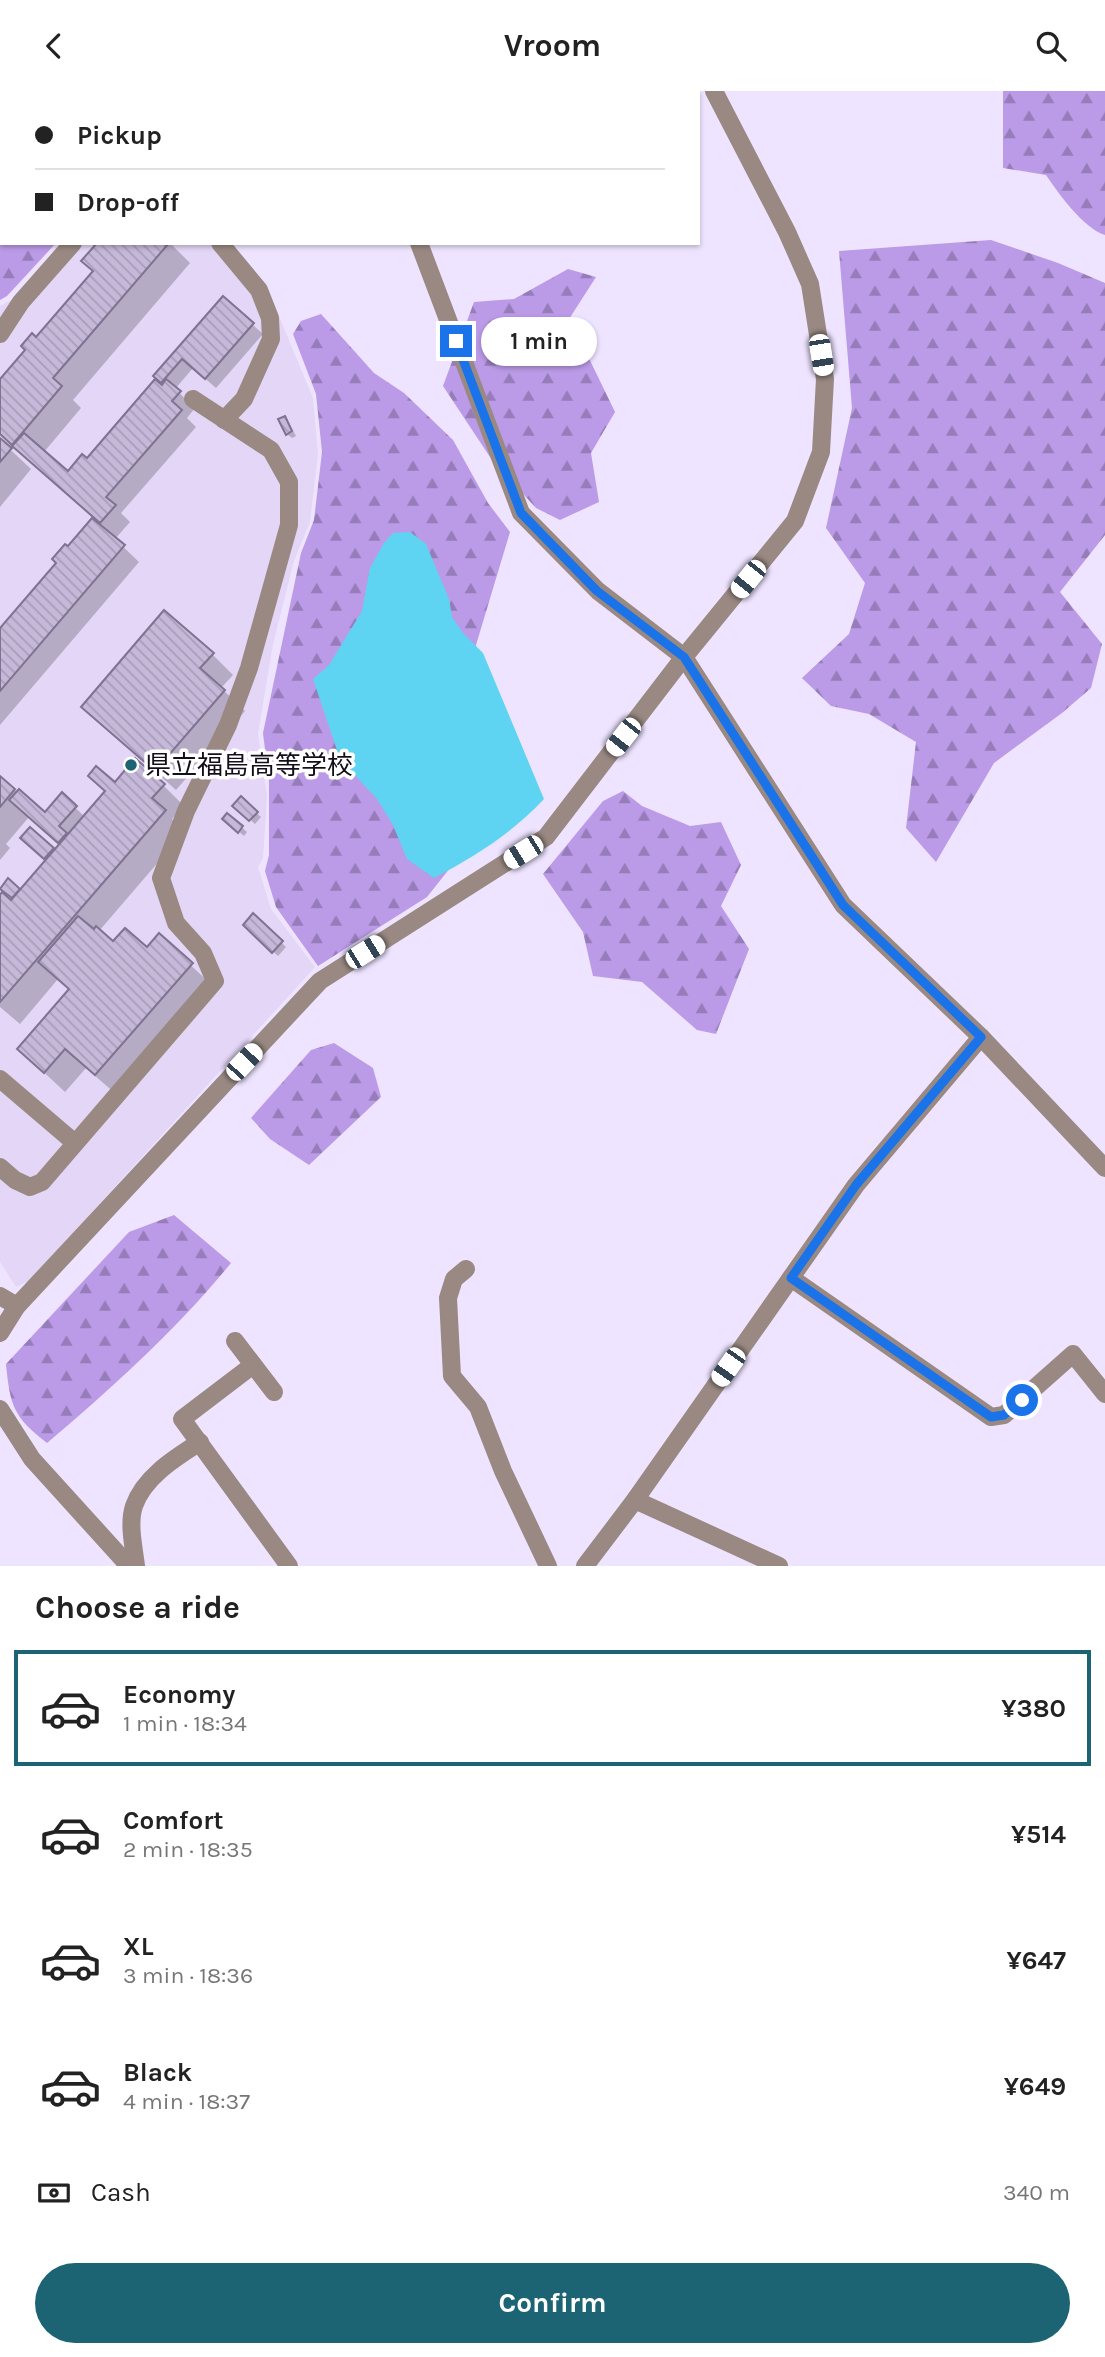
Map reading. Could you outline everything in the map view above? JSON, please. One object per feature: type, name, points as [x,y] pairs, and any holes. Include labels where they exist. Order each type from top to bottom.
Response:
[{"type":"street","points":[[0,1333],[17,1306],[320,981],[546,837],[684,657],[795,521],[821,452],[825,379],[810,283],[787,232],[714,91]]},
{"type":"street","points":[[0,334],[21,302],[71,245]]},
{"type":"street","points":[[222,245],[259,290],[270,318],[271,339],[244,399],[224,420]]},
{"type":"street","points":[[420,245],[521,513],[597,591],[684,657],[843,905],[981,1037],[1105,1168]]},
{"type":"street","points":[[0,1167],[15,1180],[30,1187],[43,1182],[215,981],[203,953],[176,923],[161,878],[186,811],[228,725],[245,679],[289,524],[289,482],[271,450],[194,399]]},
{"type":"street","points":[[585,1566],[635,1500],[856,1185],[981,1037]]},
{"type":"street","points":[[0,1079],[75,1143]]},
{"type":"street","points":[[466,1269],[454,1279],[448,1298],[452,1376],[478,1407],[503,1471],[548,1566]]},
{"type":"street","points":[[791,1278],[991,1417],[1004,1415],[1073,1354],[1105,1394]]},
{"type":"street","points":[[0,1296],[17,1306]]},
{"type":"street","points":[[234,1341],[274,1392]]},
{"type":"street","points":[[253,1365],[183,1419],[289,1566]]},
{"type":"street","points":[[0,1409],[32,1459],[129,1566]]},
{"type":"street","points":[[136,1566],[132,1534],[134,1507],[146,1486],[169,1462],[200,1443]]},
{"type":"street","points":[[635,1500],[779,1566]]},
{"type":"shaded area","name":"県立福島高等学校","points":[[60,245],[233,245],[266,285],[313,398],[318,454],[310,522],[294,561],[273,644],[258,734],[267,796],[263,858],[258,867],[271,909],[315,967],[30,1280],[16,1287],[0,1262],[0,306],[11,300]]},
{"type":"green space","points":[[1003,91],[1105,91],[1105,235],[1080,218],[1046,175],[1003,168]]},
{"type":"green space","points":[[991,240],[1058,263],[1105,283],[1105,535],[1060,592],[1102,644],[1091,688],[994,763],[936,862],[906,828],[916,742],[869,714],[831,706],[802,678],[849,634],[865,583],[826,528],[852,408],[839,251]]},
{"type":"green space","points":[[0,245],[54,245],[7,296],[0,300]]},
{"type":"green space","points":[[568,269],[596,277],[562,330],[583,346],[615,412],[591,453],[599,502],[560,520],[536,508],[492,460],[443,386],[474,302],[514,299]]},
{"type":"green space","points":[[321,314],[374,373],[404,393],[453,440],[488,503],[510,532],[473,655],[450,868],[427,897],[318,966],[276,907],[265,871],[269,855],[269,782],[263,733],[301,553],[314,520],[322,452],[316,394],[293,334],[301,321]]},
{"type":"green space","points":[[623,791],[642,806],[690,826],[721,822],[741,865],[721,906],[749,949],[716,1034],[697,1030],[642,982],[593,976],[583,932],[543,874],[603,801]]},
{"type":"green space","points":[[334,1043],[373,1068],[381,1097],[309,1165],[270,1139],[251,1118],[311,1050]]},
{"type":"green space","points":[[174,1215],[231,1263],[189,1311],[143,1357],[47,1443],[27,1425],[15,1409],[9,1390],[6,1364],[129,1232]]},
{"type":"water","points":[[410,532],[426,544],[449,599],[452,617],[463,633],[483,653],[544,799],[519,823],[492,843],[434,878],[407,859],[393,825],[377,799],[340,759],[313,679],[329,665],[362,611],[370,568],[384,543],[393,533]]},
{"type":"building","points":[[95,245],[167,245],[53,378],[62,386],[12,445],[0,434],[0,379],[25,350],[21,346],[32,333],[36,337],[93,271],[81,261]]},
{"type":"building","points":[[223,296],[254,323],[205,379],[182,359],[161,383],[153,376]]},
{"type":"building","points":[[155,379],[162,385],[166,379],[181,391],[172,401],[182,410],[106,497],[116,505],[100,523],[12,446],[24,433],[68,471],[82,454],[87,458]]},
{"type":"building","points":[[285,416],[292,431],[286,435],[278,419]]},
{"type":"building","points":[[0,438],[12,448],[0,462]]},
{"type":"building","points":[[92,518],[125,545],[0,691],[0,628],[56,563],[52,559],[65,544],[68,546]]},
{"type":"building","points":[[164,610],[214,653],[200,668],[225,690],[155,771],[81,707]]},
{"type":"building","points":[[135,758],[165,784],[152,798],[166,810],[0,1002],[0,895],[2,892],[11,900],[105,791],[88,776],[96,766],[115,782]]},
{"type":"building","points":[[0,776],[15,789],[0,807]]},
{"type":"building","points":[[19,789],[45,812],[62,792],[77,806],[59,826],[67,833],[58,843],[9,800]]},
{"type":"building","points":[[241,796],[258,812],[249,821],[232,806]]},
{"type":"building","points":[[227,813],[243,826],[238,833],[222,819]]},
{"type":"building","points":[[30,827],[54,848],[44,859],[20,838]]},
{"type":"building","points":[[8,878],[20,889],[12,898],[0,889]]},
{"type":"building","points":[[253,913],[283,941],[272,953],[243,925]]},
{"type":"building","points":[[78,916],[94,929],[96,926],[113,941],[125,928],[147,947],[159,933],[193,963],[95,1075],[65,1049],[44,1073],[17,1049],[69,989],[38,962]]},
{"type":"place","name":"県立福島高等学校","points":[[131,765]]},
{"type":"route","points":[[456,341],[521,513],[597,591],[684,657],[843,905],[981,1037],[856,1185],[791,1278],[991,1417],[1004,1415],[1022,1400]]}]
